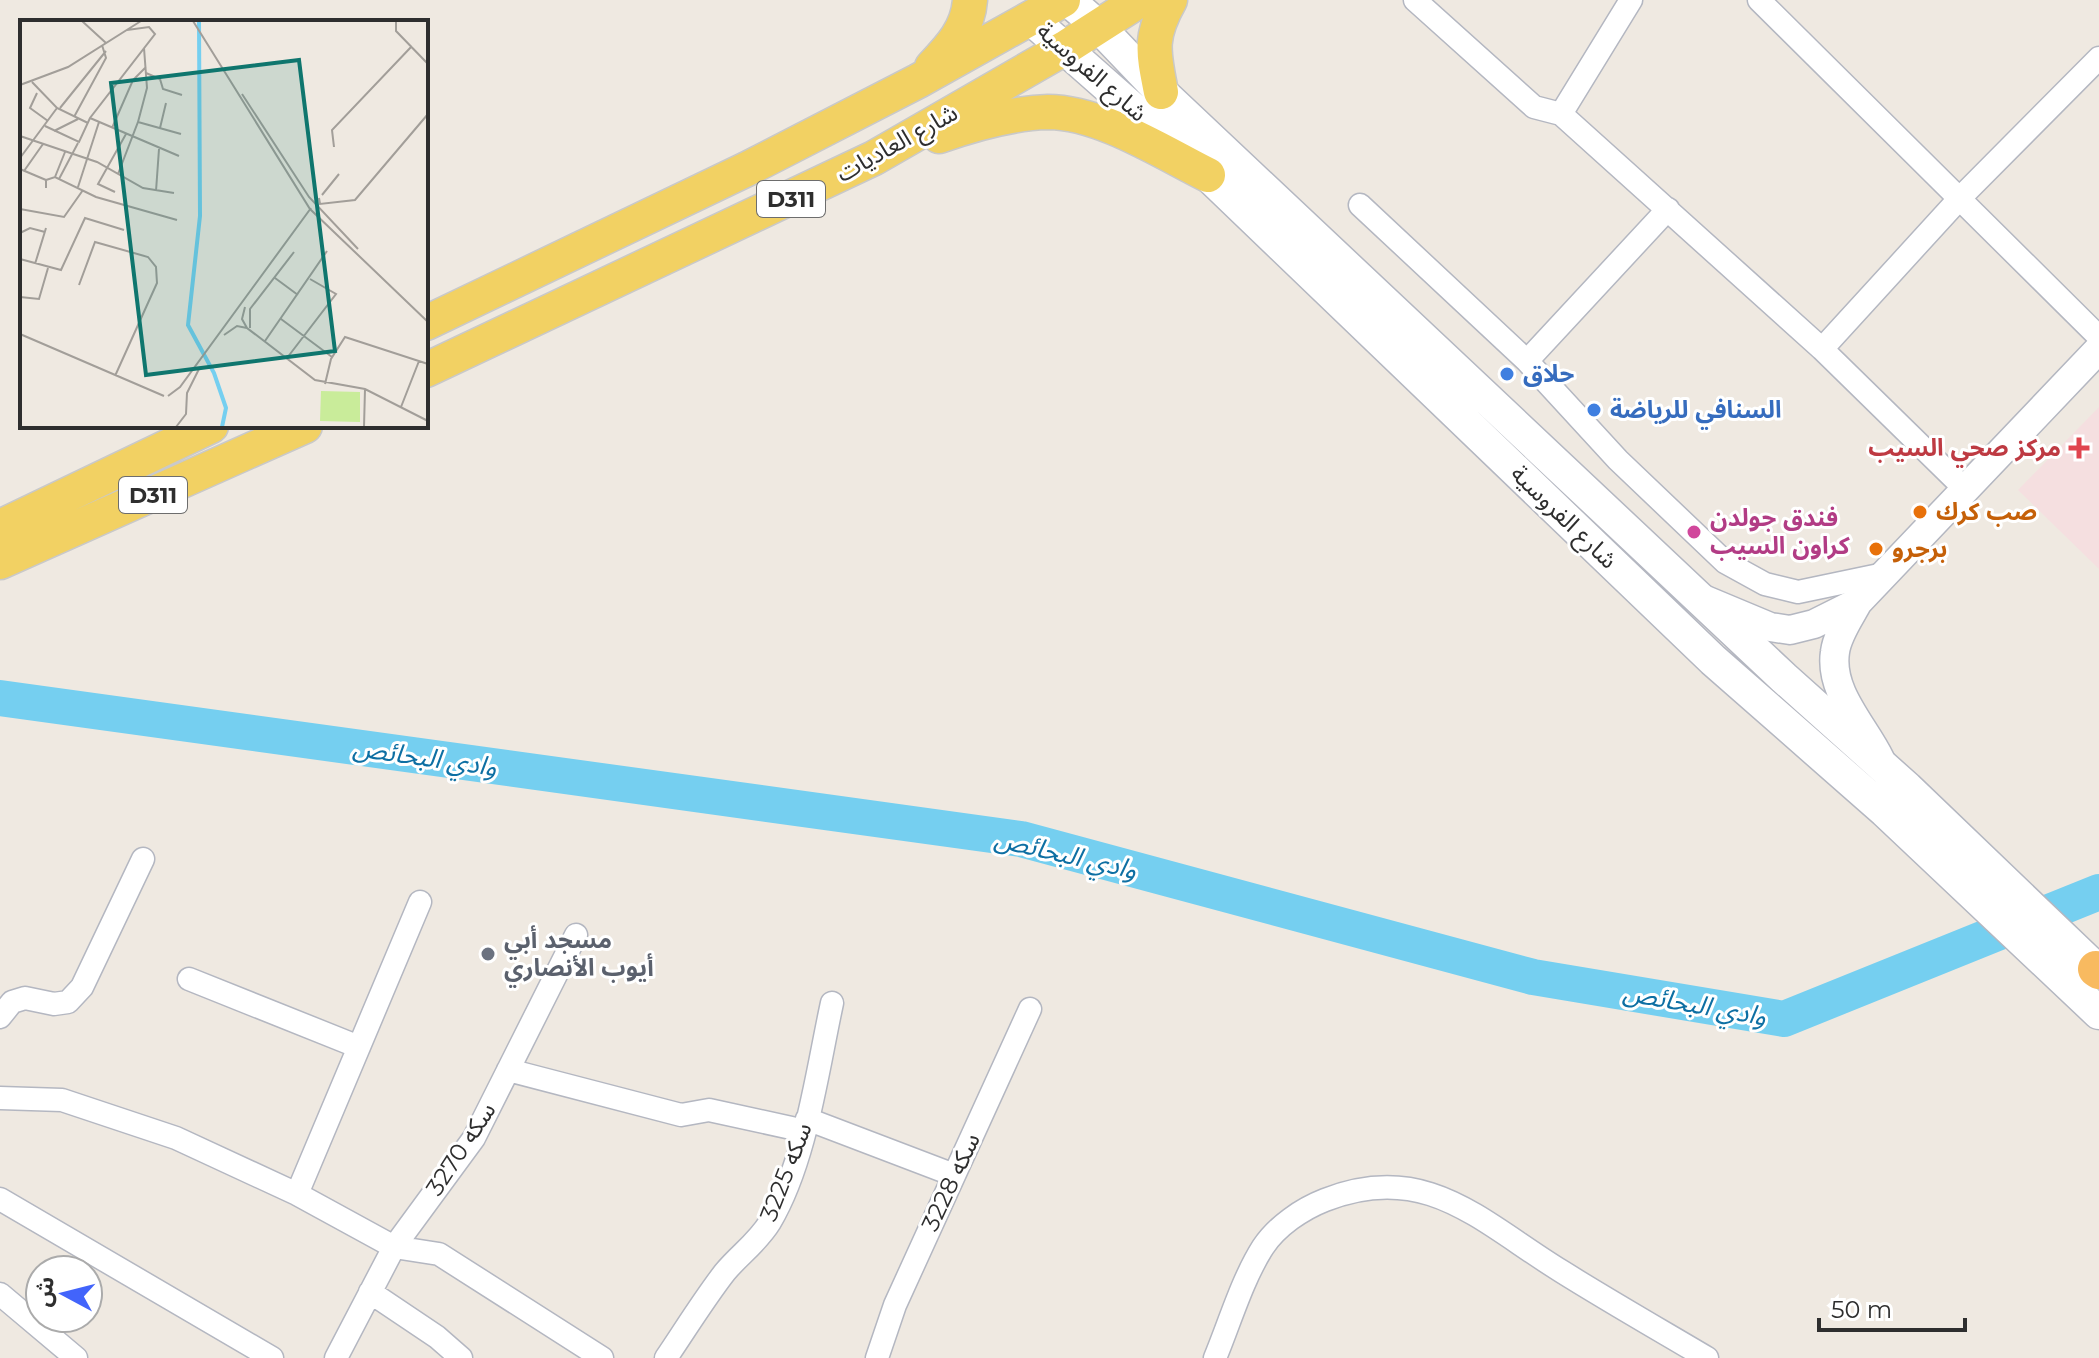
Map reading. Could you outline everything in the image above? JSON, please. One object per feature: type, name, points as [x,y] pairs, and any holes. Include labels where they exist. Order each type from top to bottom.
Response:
[{"type":"main road","points":[[918,81],[956,42],[965,23],[970,0]]},
{"type":"main road","name":"شارع العاديات","points":[[428,322],[747,169],[918,81],[1022,9],[1066,0]]},
{"type":"main road","name":"شارع الفروسية","points":[[1066,0],[1098,26],[1161,92],[1702,599],[1892,789],[2099,1013]]},
{"type":"main road","name":"شارع العاديات","points":[[428,369],[874,158],[1065,48],[1140,0]]},
{"type":"main road","points":[[1161,92],[1153,51],[1157,23],[1170,0]]},
{"type":"main road","name":"شارع الفروسية","points":[[1022,9],[1208,175],[1713,660],[1892,789],[2098,971]]},
{"type":"main road","points":[[874,158],[1006,117],[1048,112],[1078,116],[1110,127],[1208,175]]},
{"type":"main road","name":"D311","points":[[0,527],[207,428]]},
{"type":"main road","name":"D311","points":[[0,562],[301,428]]},
{"type":"street","points":[[1415,0],[1534,107],[1561,114],[1668,209],[1822,349],[1965,489]]},
{"type":"street","points":[[1561,114],[1631,0]]},
{"type":"street","points":[[1759,0],[2099,337]]},
{"type":"street","points":[[1822,349],[1960,198],[2099,58]]},
{"type":"street","points":[[1360,205],[1527,361],[1618,460],[1725,562],[1765,584],[1798,592],[1884,574]]},
{"type":"street","points":[[1527,361],[1668,209]]},
{"type":"street","points":[[1892,789],[1871,740],[1845,702],[1835,674],[1835,651],[1858,602],[2099,349]]},
{"type":"street","points":[[1702,599],[1770,627],[1790,630],[1814,624],[1858,602]]},
{"type":"street","points":[[0,1017],[12,1002],[25,998],[54,1004],[68,1002],[82,987],[143,859]]},
{"type":"street","points":[[297,1194],[420,902]]},
{"type":"street","name":"سكه 3270","points":[[336,1358],[394,1247],[474,1138],[576,935]]},
{"type":"street","points":[[189,979],[359,1047]]},
{"type":"street","name":"سكه 3225","points":[[666,1358],[727,1270],[754,1246],[771,1221],[806,1125],[832,1003]]},
{"type":"street","name":"سكه 3228","points":[[877,1358],[895,1305],[1030,1009]]},
{"type":"street","points":[[508,1070],[681,1115],[709,1110],[806,1125],[954,1175]]},
{"type":"street","points":[[0,1098],[62,1100],[176,1138],[297,1194],[394,1247],[439,1254],[602,1358]]},
{"type":"street","points":[[1215,1358],[1264,1246],[1285,1223],[1311,1205],[1369,1187],[1399,1187],[1429,1192],[1457,1203],[1561,1271],[1707,1358]]},
{"type":"street","points":[[0,1199],[272,1358]]},
{"type":"street","points":[[370,1292],[437,1337],[461,1358]]},
{"type":"street","points":[[0,1294],[76,1358]]},
{"type":"shaded area","name":"مركز صحي السيب","points":[[2099,407],[2099,569],[2018,490]]},
{"type":"waterway","name":"وادي البحائص","points":[[0,698],[1021,839],[1533,977],[1784,1019],[2099,892]]},
{"type":"place","name":"حلاق","points":[[1507,374]]},
{"type":"place","name":"السنافي للرياضة","points":[[1594,410]]},
{"type":"place","name":"مركز صحي السيب","points":[[2079,448]]},
{"type":"place","name":"صب كرك","points":[[1920,512]]},
{"type":"place","name":"فندق جولدن كراون السيب","points":[[1694,532]]},
{"type":"place","name":"برجرو","points":[[1876,549]]},
{"type":"place","name":"مسجد أبي أيوب الأنصاري","points":[[488,954]]}]
